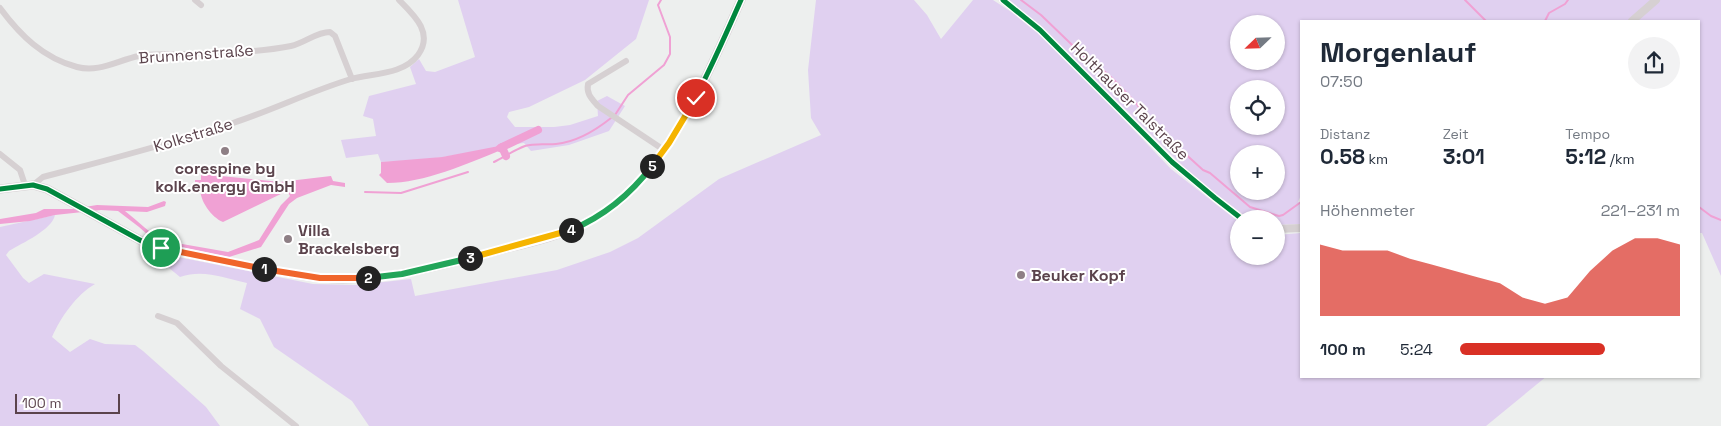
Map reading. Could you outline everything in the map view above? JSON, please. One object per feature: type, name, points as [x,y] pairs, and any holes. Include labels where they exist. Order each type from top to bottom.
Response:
[{"type":"main road","points":[[0,189],[29,185],[47,189],[147,244],[161,248],[320,278],[356,279],[380,277],[402,274],[466,259],[578,227],[596,218],[618,202],[638,183],[664,150],[700,90],[741,0]]},
{"type":"street","name":"Kolkstraße","points":[[29,185],[43,177],[162,145],[235,122],[352,79],[395,70],[418,55],[424,34],[420,22],[400,0]]},
{"type":"street","name":"Holthauser Talstraße","points":[[1003,0],[1040,30],[1172,162],[1230,210]]},
{"type":"street","points":[[1633,20],[1656,0]]},
{"type":"street","name":"Brunnenstraße","points":[[0,8],[21,34],[40,50],[56,60],[78,68],[92,69],[110,66],[140,56],[248,52],[292,46],[325,32],[330,32],[335,36],[352,79]]},
{"type":"street","points":[[626,60],[588,84],[587,90],[598,106],[664,150]]},
{"type":"street","points":[[0,154],[20,170],[29,185]]},
{"type":"street","points":[[1285,229],[1300,228]]},
{"type":"street","points":[[158,316],[178,323],[220,366],[296,426]]},
{"type":"shaded area","points":[[458,0],[649,0],[636,39],[585,80],[529,107],[509,112],[507,117],[515,127],[570,125],[598,116],[597,101],[607,96],[625,106],[609,131],[569,145],[531,151],[524,143],[420,160],[381,162],[378,154],[346,158],[341,140],[376,136],[373,119],[363,116],[369,96],[416,84],[410,67],[419,59],[426,71],[435,72],[475,57]]},
{"type":"shaded area","points":[[816,0],[914,0],[927,15],[941,39],[973,0],[993,0],[1016,15],[1052,44],[1171,169],[1230,215],[1230,265],[1285,265],[1285,234],[1300,233],[1300,378],[1545,378],[1486,426],[369,426],[352,401],[274,347],[260,319],[240,309],[247,283],[205,274],[180,277],[169,268],[152,260],[153,252],[313,284],[356,285],[411,279],[415,296],[557,270],[610,252],[638,238],[719,179],[821,135],[811,118],[808,70]]},
{"type":"shaded area","points":[[1008,0],[1721,0],[1721,276],[1702,233],[1700,233],[1700,20],[1300,20],[1300,197],[1298,202],[1300,203],[1300,224],[1285,225],[1285,210],[1236,210],[1188,171],[1040,25]]},
{"type":"shaded area","points":[[499,146],[501,150],[445,172],[416,180],[387,183],[379,175],[381,173],[381,162],[442,157]]},
{"type":"shaded area","points":[[201,174],[280,182],[331,176],[333,181],[345,183],[345,187],[331,185],[297,198],[289,204],[261,247],[229,257],[156,242],[118,211],[101,210],[55,215],[30,221],[0,224],[0,219],[36,213],[44,209],[72,209],[97,205],[148,207],[164,201],[166,202],[165,206],[147,212],[125,211],[150,232],[165,241],[228,252],[259,240],[281,205],[290,196],[287,191],[223,222],[207,208],[200,193],[200,188],[195,184],[195,180],[201,180]]},
{"type":"shaded area","points":[[55,215],[53,221],[43,231],[9,251],[6,255],[29,283],[44,274],[95,284],[70,307],[52,337],[70,352],[90,339],[105,344],[135,345],[206,407],[220,426],[0,426],[0,227]]},
{"type":"waterway","points":[[615,115],[628,95],[664,65],[670,54],[670,37],[658,5],[661,0]]},
{"type":"waterway","points":[[1021,0],[1041,15],[1094,66],[1104,71],[1113,79],[1136,103],[1148,120],[1203,170],[1210,173],[1250,207],[1279,216],[1300,203]]},
{"type":"waterway","points":[[1465,0],[1485,20]]},
{"type":"waterway","points":[[1546,20],[1549,13],[1565,4],[1568,0]]},
{"type":"waterway","points":[[494,162],[525,146],[563,143],[578,138],[611,118]]},
{"type":"waterway","points":[[500,148],[538,130]]},
{"type":"waterway","points":[[502,147],[506,156]]},
{"type":"waterway","points":[[365,192],[401,193],[468,172]]},
{"type":"waterway","points":[[1700,208],[1711,216],[1721,220]]},
{"type":"cycle path","points":[[0,189],[33,185],[47,189],[147,244],[200,257],[300,276],[343,279],[365,278],[387,276],[451,263],[561,233],[596,217],[624,197],[648,171],[680,126],[694,101],[741,0]]},
{"type":"cycle path","points":[[1003,0],[1040,30],[1172,162],[1230,210]]},
{"type":"place","name":"corespine by kolk.energy GmbH","points":[[225,151]]},
{"type":"place","name":"Villa Brackelsberg","points":[[288,239]]},
{"type":"place","name":"Beuker Kopf","points":[[1021,275]]},
{"type":"route","points":[[161,248],[320,278],[356,279],[402,274],[534,241],[572,230],[596,218],[618,202],[648,172],[674,135],[696,98]]}]
